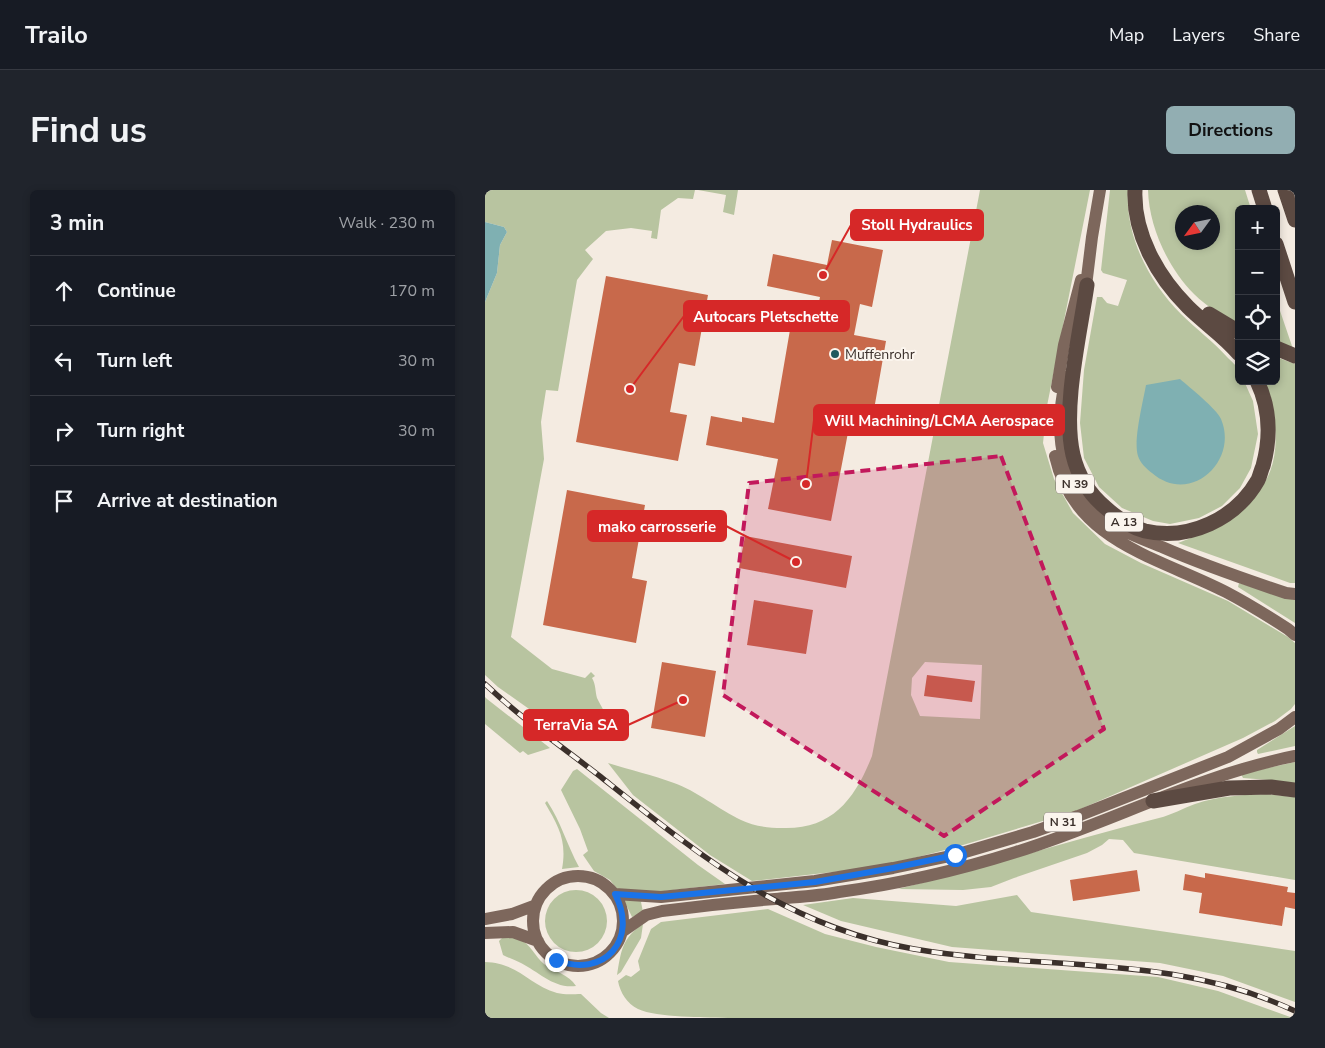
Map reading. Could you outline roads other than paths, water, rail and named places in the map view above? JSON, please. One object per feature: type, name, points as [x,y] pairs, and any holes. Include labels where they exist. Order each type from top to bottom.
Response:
[{"type":"highway","points":[[1135,190],[1141,232],[1154,263],[1169,287],[1188,307],[1235,349]]},
{"type":"highway","points":[[1142,190],[1147,224],[1155,252],[1170,277],[1191,300],[1214,319],[1235,330]]},
{"type":"highway","points":[[1259,190],[1264,205]]},
{"type":"highway","points":[[1285,190],[1295,220]]},
{"type":"highway","points":[[1278,250],[1295,302]]},
{"type":"highway","name":"A 13","points":[[1087,286],[1072,386],[1069,426],[1073,455],[1081,478],[1094,498],[1119,520],[1145,531],[1172,533],[1197,530],[1233,511],[1259,479],[1267,451],[1269,418],[1259,385]]},
{"type":"highway","points":[[1280,350],[1295,356]]},
{"type":"highway","points":[[1153,801],[1229,788],[1271,787],[1295,790]]},
{"type":"main road","name":"N 39","points":[[1100,190],[1092,237],[1087,286],[1065,385],[1060,417],[1060,441],[1067,467],[1076,486],[1086,502],[1119,528],[1197,562],[1287,593],[1295,594]]},
{"type":"main road","name":"N 39","points":[[1092,237],[1064,345],[1053,410],[1052,437],[1060,474],[1065,486],[1075,504],[1091,522],[1111,537],[1133,550],[1225,592],[1295,635]]},
{"type":"main road","name":"N 31","points":[[615,894],[661,897],[815,882],[955,855],[1033,832],[1078,816],[1228,757],[1279,729],[1295,717]]},
{"type":"main road","name":"N 31","points":[[623,931],[647,915],[662,911],[840,892],[911,878],[1014,853],[1061,838],[1219,777],[1295,756]]},
{"type":"main road","points":[[587,876],[598,880],[615,894],[623,912],[623,931],[618,943],[610,954],[598,962],[583,966],[568,965],[556,960],[545,952],[534,930],[533,917],[536,905],[542,894],[551,885],[562,878],[587,876]]},
{"type":"main road","points":[[485,919],[512,914],[536,905]]},
{"type":"main road","points":[[485,933],[513,932],[538,941]]},
{"type":"water","points":[[485,222],[504,227],[507,232],[500,245],[497,273],[485,302]]},
{"type":"water","points":[[1180,379],[1209,404],[1218,415],[1221,419],[1225,435],[1223,450],[1217,463],[1207,474],[1195,481],[1181,484],[1167,482],[1152,473],[1140,461],[1137,449],[1139,421],[1146,385]]},
{"type":"railway","points":[[485,684],[542,732],[709,860],[746,884],[825,924],[868,938],[914,949],[963,956],[1107,966],[1201,980],[1248,993],[1295,1011]]},
{"type":"place","name":"Stoll Hydraulics","points":[[823,275]]},
{"type":"place","name":"Muffenrohr","points":[[835,354]]},
{"type":"place","name":"Autocars Pletschette","points":[[630,389]]},
{"type":"place","name":"Will Machining/LCMA Aerospace","points":[[806,484]]},
{"type":"place","name":"mako carrosserie","points":[[796,562]]},
{"type":"place","name":"TerraVia SA","points":[[683,700]]}]
